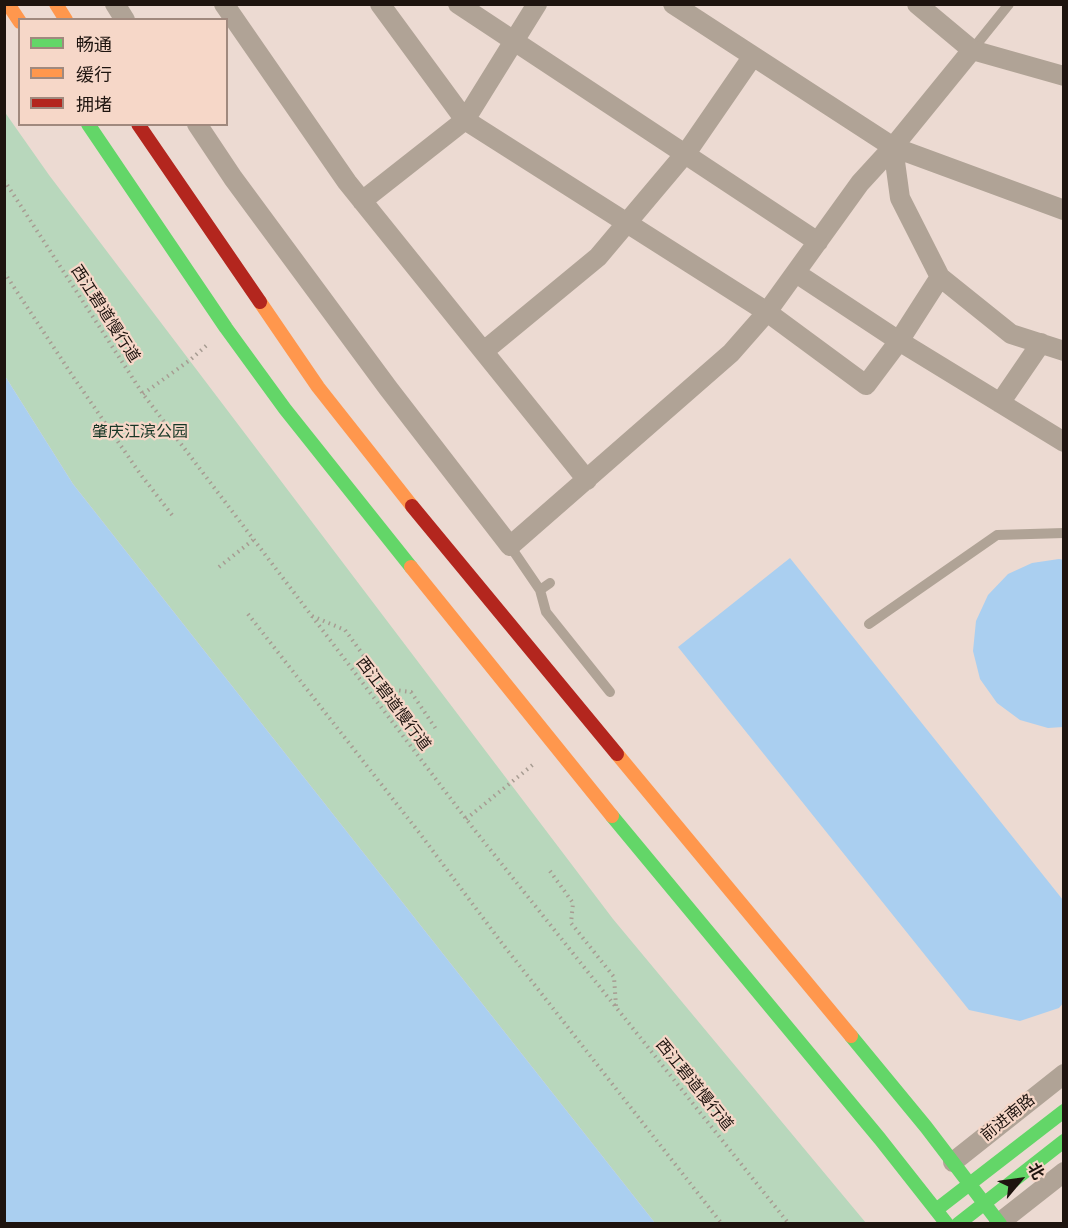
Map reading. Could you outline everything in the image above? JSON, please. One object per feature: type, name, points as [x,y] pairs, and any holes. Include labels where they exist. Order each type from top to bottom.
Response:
[{"type":"main road","points":[[8,4],[18,19]]},
{"type":"main road","points":[[56,4],[65,18]]},
{"type":"main road","points":[[89,126],[226,328],[285,409],[554,747],[880,1139],[947,1224]]},
{"type":"main road","points":[[139,126],[318,387],[397,488],[918,1118],[1000,1223]]},
{"type":"main road","name":"前进南路","points":[[936,1210],[1064,1111]]},
{"type":"main road","points":[[958,1224],[1064,1141]]},
{"type":"street","points":[[114,4],[124,18]]},
{"type":"street","points":[[224,4],[347,182],[587,480]]},
{"type":"street","points":[[380,4],[465,120],[767,312],[866,385],[899,341],[940,278]]},
{"type":"street","points":[[458,4],[818,242]]},
{"type":"street","points":[[362,201],[465,120],[537,4]]},
{"type":"street","points":[[673,4],[893,147],[1064,210]]},
{"type":"street","points":[[917,4],[972,50],[1064,76]]},
{"type":"street","points":[[198,126],[240,187],[388,388],[510,546],[731,353],[767,312],[860,183],[893,147],[972,50]]},
{"type":"street","points":[[484,351],[598,256],[685,153],[753,56]]},
{"type":"street","points":[[893,147],[900,198],[940,278],[1011,334],[1064,351]]},
{"type":"street","points":[[795,273],[899,341],[1064,442]]},
{"type":"street","points":[[1000,403],[1041,344]]},
{"type":"street","name":"前进南路","points":[[953,1162],[1064,1074]]},
{"type":"street","points":[[1000,1223],[1064,1172]]},
{"type":"lane","points":[[972,50],[1009,4]]},
{"type":"lane","points":[[869,624],[997,536],[1064,533]]},
{"type":"lane","points":[[510,546],[540,590],[546,612],[610,692]]},
{"type":"lane","points":[[540,590],[550,583]]},
{"type":"path","name":"西江碧道慢行道","points":[[4,180],[143,394],[466,819],[789,1224]]},
{"type":"path","points":[[4,272],[78,384],[141,475],[172,515]]},
{"type":"path","points":[[143,394],[190,360]]},
{"type":"path","points":[[219,567],[253,540]]},
{"type":"path","points":[[248,614],[722,1224]]},
{"type":"path","points":[[311,616],[345,630],[388,689],[411,692],[436,729]]},
{"type":"path","points":[[466,819],[510,783]]},
{"type":"path","points":[[550,871],[573,903],[571,923],[614,977],[617,1008]]},
{"type":"green space","name":"肇庆江滨公园","points":[[4,111],[49,175],[613,919],[866,1223],[655,1223],[73,484],[5,376]]},
{"type":"water","points":[[5,376],[73,484],[655,1223],[5,1223]]},
{"type":"water","points":[[790,558],[1063,900],[1064,1002],[1059,1008],[1020,1021],[969,1010],[678,647]]},
{"type":"water","points":[[1064,560],[1063,727],[1048,728],[1020,720],[997,703],[980,679],[973,651],[976,621],[988,595],[1008,574],[1032,563]]},
{"type":"traffic: fast","points":[[89,126],[226,328],[285,409],[411,567]]},
{"type":"traffic: fast","points":[[612,816],[880,1139],[947,1224]]},
{"type":"traffic: fast","points":[[851,1036],[926,1127],[1000,1224]]},
{"type":"traffic: fast","points":[[936,1210],[1064,1111]]},
{"type":"traffic: fast","points":[[958,1224],[1064,1141]]},
{"type":"traffic: slow","points":[[8,4],[18,19]]},
{"type":"traffic: slow","points":[[56,4],[65,18]]},
{"type":"traffic: slow","points":[[260,302],[318,387],[412,506]]},
{"type":"traffic: slow","points":[[411,567],[612,816]]},
{"type":"traffic: slow","points":[[617,754],[851,1036]]},
{"type":"traffic: jam","points":[[139,126],[260,302]]},
{"type":"traffic: jam","points":[[412,506],[617,754]]}]
